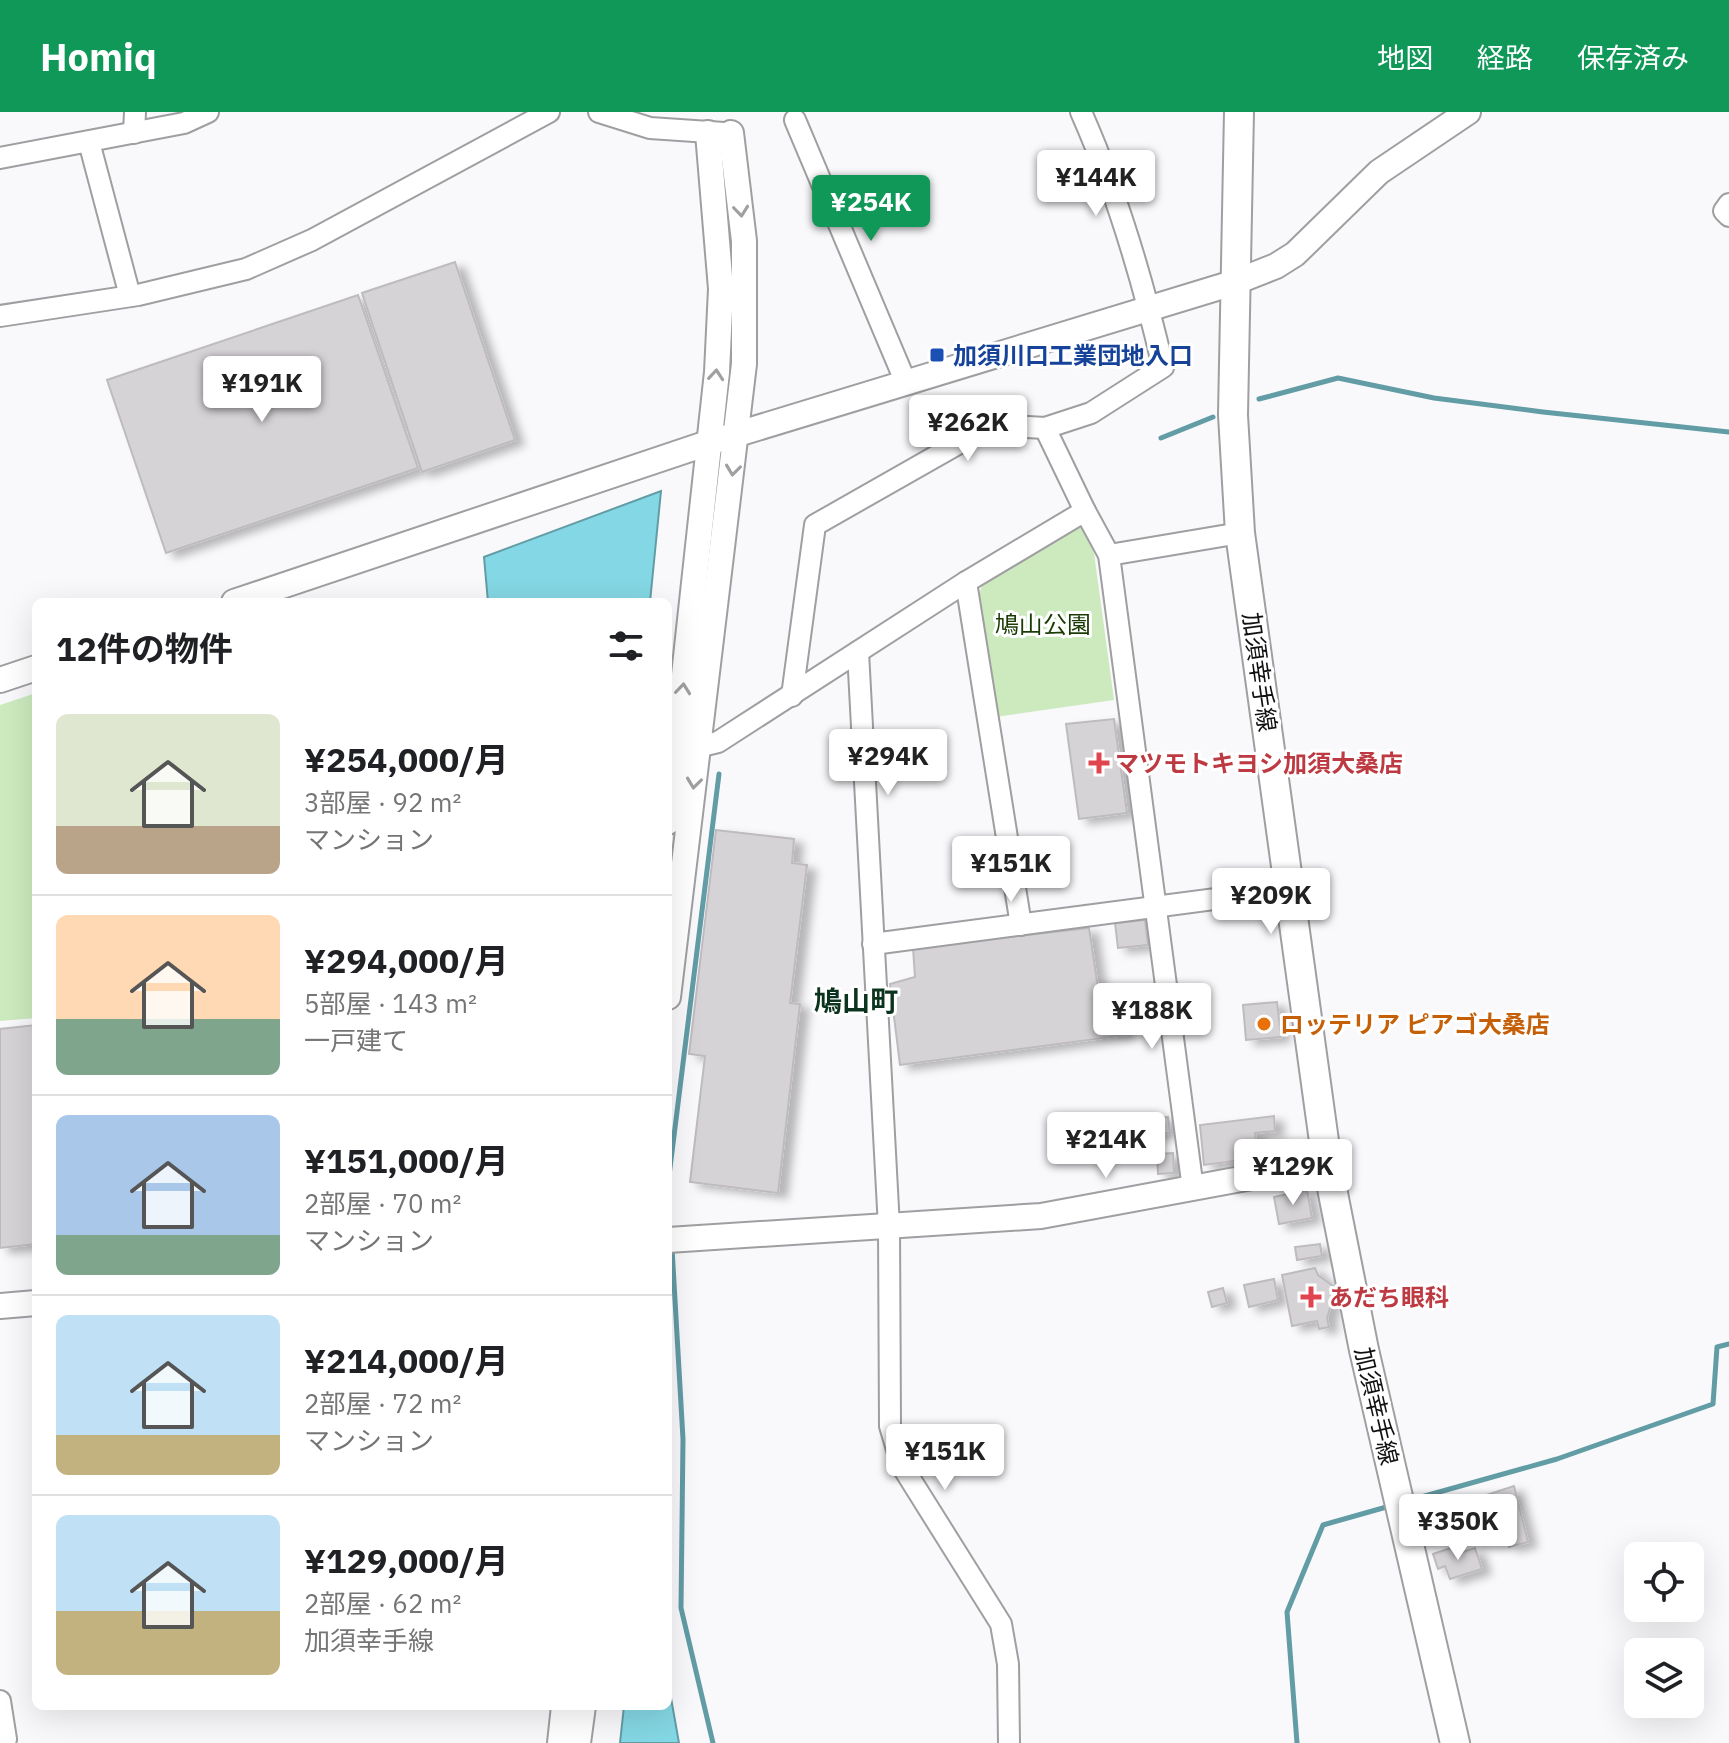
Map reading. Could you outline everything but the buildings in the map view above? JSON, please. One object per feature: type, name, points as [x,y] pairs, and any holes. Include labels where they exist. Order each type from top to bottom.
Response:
[{"type":"main road","name":"加須幸手線","points":[[1239,112],[1233,283],[1233,415],[1240,533],[1327,1163],[1364,1350],[1455,1743]]},
{"type":"street","points":[[134,133],[135,112]]},
{"type":"street","points":[[0,158],[184,123],[208,112]]},
{"type":"street","points":[[0,316],[130,296],[246,269],[312,240],[549,112]]},
{"type":"street","points":[[599,112],[650,128],[720,133]]},
{"type":"street","points":[[792,696],[815,525],[991,425],[1045,428],[1091,413],[1163,367],[1149,309],[1096,147],[1081,112]]},
{"type":"street","points":[[246,598],[708,443],[1233,283],[1276,266],[1295,254],[1389,164],[1468,112]]},
{"type":"street","points":[[795,120],[906,383]]},
{"type":"street","points":[[672,808],[688,750],[737,435],[747,297],[743,226],[720,133]]},
{"type":"street","points":[[672,948],[708,443],[717,372],[721,289],[720,133]]},
{"type":"street","points":[[89,142],[130,296]]},
{"type":"street","points":[[1729,204],[1724,211],[1729,216]]},
{"type":"street","points":[[1045,428],[1109,555],[1193,1189]]},
{"type":"street","points":[[688,750],[718,742],[966,582],[1085,511]]},
{"type":"street","points":[[1109,555],[1240,533]]},
{"type":"street","points":[[966,582],[1021,925]]},
{"type":"street","points":[[858,652],[889,1227],[890,1426],[902,1466],[1001,1624],[1008,1664],[1009,1743]]},
{"type":"street","points":[[0,680],[32,669]]},
{"type":"street","points":[[873,944],[1291,889]]},
{"type":"street","points":[[672,1240],[1041,1216],[1327,1163]]},
{"type":"street","points":[[0,1306],[32,1303]]},
{"type":"street","points":[[0,1701],[6,1739],[0,1739]]},
{"type":"street","points":[[560,1743],[564,1710]]},
{"type":"street","points":[[578,1743],[582,1710]]},
{"type":"green space","name":"鳩山公園","points":[[1081,525],[1094,553],[1114,700],[996,717],[978,598],[982,585]]},
{"type":"green space","points":[[32,694],[32,1018],[0,1021],[0,705]]},
{"type":"water","points":[[661,491],[650,598],[488,598],[484,557]]},
{"type":"water","points":[[672,1704],[679,1743],[620,1743],[624,1710],[672,1710]]},
{"type":"waterway","points":[[1259,399],[1338,378],[1434,398],[1729,432]]},
{"type":"waterway","points":[[1161,438],[1213,417]]},
{"type":"waterway","points":[[672,1152],[719,774]]},
{"type":"waterway","points":[[672,1248],[683,1439],[681,1608],[713,1743]]},
{"type":"waterway","points":[[1407,1501],[1557,1459],[1713,1404],[1717,1347],[1729,1344]]},
{"type":"waterway","points":[[1297,1743],[1287,1612],[1323,1525],[1390,1506]]},
{"type":"place","name":"加須川口工業団地入口","points":[[937,355]]},
{"type":"place","name":"マツモトキヨシ加須大桑店","points":[[1099,763]]},
{"type":"place","name":"ロッテリア ピアゴ大桑店","points":[[1264,1024]]},
{"type":"place","name":"あだち眼科","points":[[1311,1297]]},
{"type":"district","name":"鳩山町","points":[[856,1000]]}]
